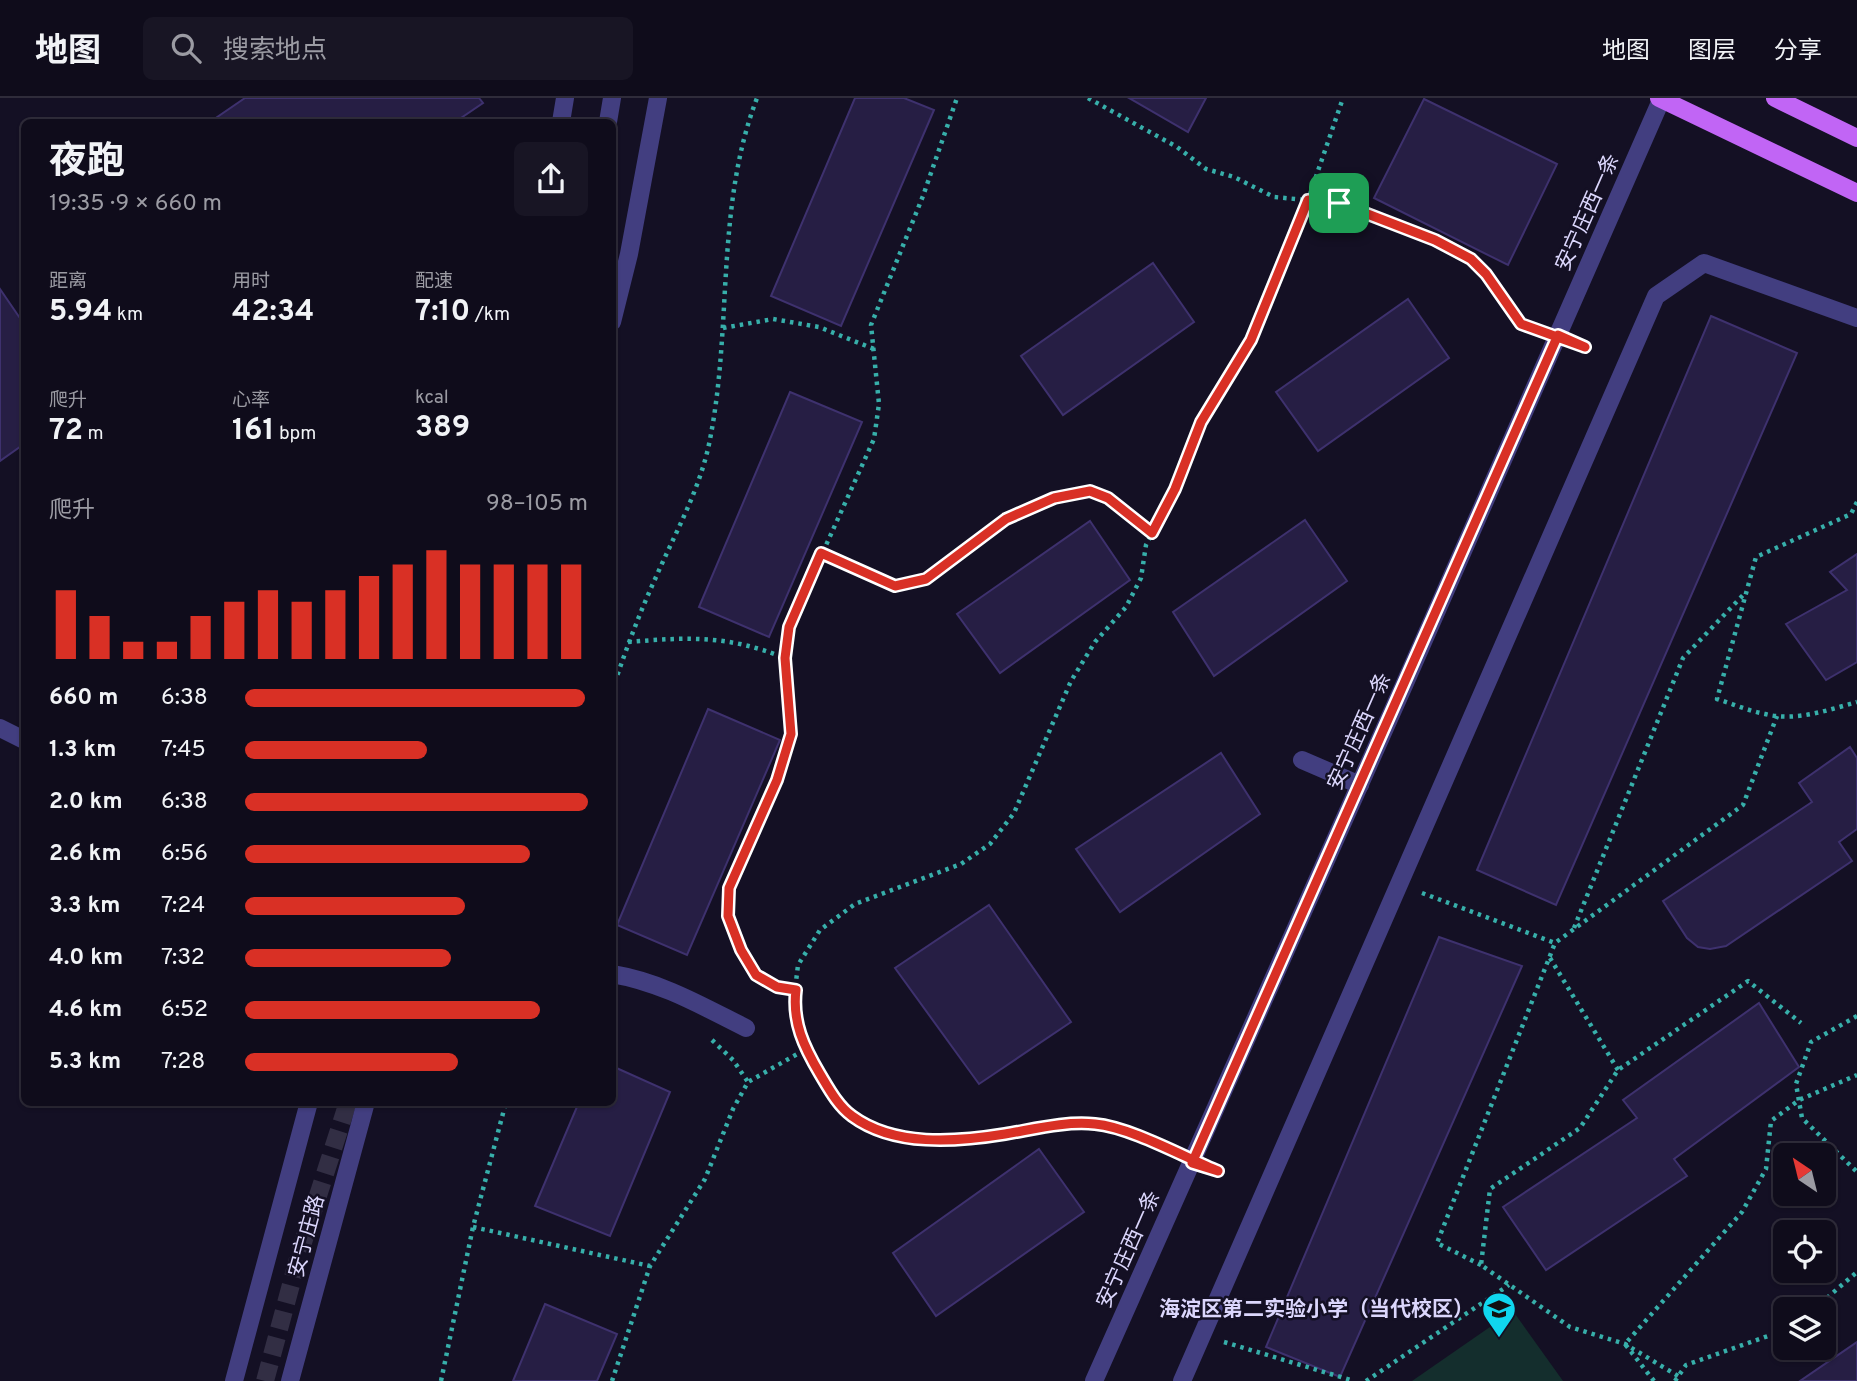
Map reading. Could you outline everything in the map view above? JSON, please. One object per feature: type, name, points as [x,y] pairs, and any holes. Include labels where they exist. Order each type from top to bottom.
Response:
[{"type":"main road","points":[[1661,98],[1857,193]]},
{"type":"main road","points":[[1775,98],[1857,138]]},
{"type":"street","points":[[562,119],[565,98]]},
{"type":"street","points":[[608,119],[612,98]]},
{"type":"street","points":[[616,307],[629,254],[658,98]]},
{"type":"street","name":"安宁庄西一条","points":[[1094,1381],[1360,785],[1661,98]]},
{"type":"street","points":[[1182,1381],[1656,296],[1704,263],[1857,318]]},
{"type":"street","points":[[0,728],[21,738]]},
{"type":"street","points":[[1302,760],[1360,785]]},
{"type":"street","points":[[616,975],[659,985],[746,1028]]},
{"type":"street","name":"安宁庄路","points":[[234,1381],[308,1106]]},
{"type":"street","name":"安宁庄路","points":[[290,1381],[365,1106]]},
{"type":"path","points":[[616,679],[628,642],[700,482],[717,396],[731,202],[748,121],[757,98]]},
{"type":"path","points":[[796,990],[777,987],[756,975],[741,950],[728,916],[729,888],[777,780],[791,734],[785,658],[789,627],[874,439],[879,404],[871,325],[923,195],[957,98]]},
{"type":"path","points":[[1088,98],[1177,147],[1206,169],[1234,177],[1274,197],[1339,203],[1435,240],[1471,259],[1486,274],[1521,324],[1547,333]]},
{"type":"path","points":[[1183,1156],[1137,1136],[1097,1124],[1059,1124],[954,1139],[910,1139],[875,1130],[849,1115],[832,1094],[806,1049],[793,1007],[798,965],[820,930],[855,904],[951,869],[990,844],[1014,813],[1071,681],[1095,642],[1126,607],[1141,578],[1146,545],[1175,489],[1201,422],[1251,340],[1308,200],[1343,98]]},
{"type":"path","points":[[723,328],[773,319],[819,327],[874,349]]},
{"type":"path","points":[[821,553],[895,586],[926,579],[1006,519],[1054,498],[1090,491],[1108,498],[1152,533]]},
{"type":"path","points":[[1857,502],[1852,514],[1756,557],[1717,699],[1777,716],[1810,715],[1857,702]]},
{"type":"path","points":[[1573,929],[1683,658],[1747,591]]},
{"type":"path","points":[[628,642],[674,638],[724,639],[758,647],[785,658]]},
{"type":"path","points":[[1773,1333],[1686,1366],[1677,1378],[1625,1344],[1570,1327],[1480,1265],[1437,1243],[1555,943],[1743,805],[1777,716]]},
{"type":"path","points":[[1399,884],[1555,943]]},
{"type":"path","points":[[1549,957],[1618,1070]]},
{"type":"path","points":[[1480,1265],[1490,1189],[1580,1128],[1618,1070],[1748,981],[1801,1023]]},
{"type":"path","points":[[1857,1016],[1811,1042],[1796,1084],[1802,1118],[1857,1172]]},
{"type":"path","points":[[702,1033],[733,1060],[748,1082]]},
{"type":"path","points":[[612,1381],[650,1266],[705,1179],[733,1109],[748,1082],[806,1049]]},
{"type":"path","points":[[1625,1344],[1742,1212],[1766,1169],[1770,1121],[1799,1100],[1857,1075]]},
{"type":"path","points":[[441,1381],[473,1227],[505,1106]]},
{"type":"path","points":[[473,1227],[650,1266]]},
{"type":"path","points":[[1828,1297],[1857,1272]]},
{"type":"path","points":[[1366,1381],[1509,1285]]},
{"type":"path","points":[[1202,1335],[1354,1381]]},
{"type":"path","points":[[1625,1344],[1654,1381]]},
{"type":"green space","name":"海淀区第二实验小学（当代校区）","points":[[1513,1311],[1563,1381],[1412,1381]]},
{"type":"building","points":[[245,98],[479,98],[483,103],[459,119],[214,119]]},
{"type":"building","points":[[855,98],[904,98],[934,110],[841,326],[771,296]]},
{"type":"building","points":[[1129,98],[1206,98],[1188,132]]},
{"type":"building","points":[[1424,99],[1557,164],[1508,265],[1374,198]]},
{"type":"building","points":[[1153,263],[1194,322],[1063,415],[1021,356]]},
{"type":"building","points":[[0,289],[21,320],[21,446],[0,461]]},
{"type":"building","points":[[1408,299],[1449,358],[1318,451],[1276,392]]},
{"type":"building","points":[[1711,316],[1797,353],[1556,905],[1477,870]]},
{"type":"building","points":[[790,392],[862,422],[769,637],[699,607]]},
{"type":"building","points":[[1305,520],[1347,581],[1214,676],[1173,612]]},
{"type":"building","points":[[1090,521],[1130,580],[1000,673],[957,614]]},
{"type":"building","points":[[1857,554],[1857,662],[1826,680],[1786,624],[1847,590],[1830,572]]},
{"type":"building","points":[[708,709],[780,740],[687,955],[617,925]]},
{"type":"building","points":[[1850,747],[1857,758],[1857,829],[1839,842],[1852,861],[1726,946],[1710,949],[1698,947],[1687,938],[1663,901],[1812,802],[1799,783]]},
{"type":"building","points":[[1221,753],[1260,814],[1120,912],[1076,849]]},
{"type":"building","points":[[989,905],[1071,1022],[979,1084],[895,968]]},
{"type":"building","points":[[1439,937],[1522,966],[1340,1377],[1266,1347]]},
{"type":"building","points":[[1759,1003],[1799,1067],[1674,1159],[1687,1176],[1546,1270],[1503,1207],[1637,1118],[1623,1100]]},
{"type":"building","points":[[616,1068],[670,1092],[610,1236],[535,1206],[577,1106],[616,1106]]},
{"type":"building","points":[[1039,1149],[1084,1212],[936,1316],[893,1253]]},
{"type":"building","points":[[545,1304],[617,1334],[597,1381],[513,1381]]},
{"type":"building","points":[[1857,1342],[1857,1381],[1800,1381],[1831,1360],[1836,1360],[1836,1356]]},
{"type":"tunnel","points":[[265,1381],[299,1255],[347,1106]]},
{"type":"place","name":"海淀区第二实验小学（当代校区）","points":[[1499,1339]]},
{"type":"route","points":[[1339,203],[1308,200],[1251,340],[1201,422],[1175,489],[1152,533],[1108,498],[1090,491],[1054,498],[1006,519],[926,579],[895,586],[821,553],[789,627],[785,658],[791,734],[777,780],[729,888],[728,916],[741,950],[756,975],[777,987],[796,990],[793,1007],[798,1028],[806,1049],[832,1094],[849,1115],[875,1130],[910,1139],[954,1139],[1059,1124],[1097,1124],[1137,1136],[1218,1171],[1192,1163],[1234,1068],[1383,734],[1444,596],[1482,509],[1520,422],[1558,335],[1585,347],[1521,324],[1512,315],[1486,274],[1471,259],[1435,240],[1339,203]]}]
